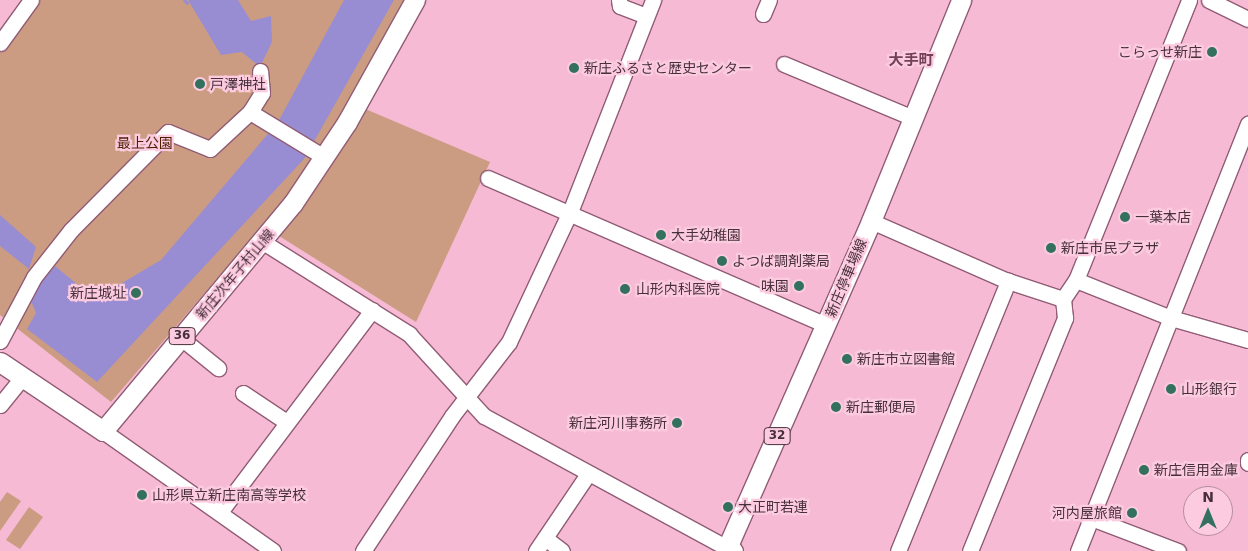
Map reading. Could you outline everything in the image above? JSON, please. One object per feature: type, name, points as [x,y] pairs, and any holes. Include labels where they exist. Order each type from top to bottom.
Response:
[{"type":"main road","name":"新庄次年子村山線","points":[[103,431],[263,242],[324,157],[414,0]]},
{"type":"main road","name":"新庄停車場線","points":[[728,550],[871,221],[961,0]]},
{"type":"main road","points":[[0,362],[103,431]]},
{"type":"street","points":[[0,42],[31,0]]},
{"type":"street","points":[[619,0],[620,6],[646,16]]},
{"type":"street","points":[[363,551],[452,416],[468,400],[509,342],[570,212],[653,0]]},
{"type":"street","points":[[970,551],[1065,318],[1063,299],[1076,280],[1189,0]]},
{"type":"street","points":[[1209,0],[1248,19]]},
{"type":"street","points":[[784,64],[913,118]]},
{"type":"street","points":[[0,341],[34,277],[71,230],[168,132],[210,150],[250,112],[262,93],[260,71]]},
{"type":"street","points":[[250,112],[324,157]]},
{"type":"street","points":[[1078,551],[1248,124]]},
{"type":"street","points":[[488,178],[826,324]]},
{"type":"street","points":[[871,221],[1008,281],[1063,299]]},
{"type":"street","points":[[263,242],[372,310],[420,343],[484,416],[728,550]]},
{"type":"street","points":[[1076,280],[1170,318],[1248,340]]},
{"type":"street","points":[[898,551],[1008,281]]},
{"type":"street","points":[[220,512],[285,421],[318,386],[372,310]]},
{"type":"street","points":[[181,338],[218,368]]},
{"type":"street","points":[[0,405],[22,378]]},
{"type":"street","points":[[243,393],[285,421]]},
{"type":"street","points":[[103,431],[273,551]]},
{"type":"street","points":[[562,551],[540,545],[588,474]]},
{"type":"street","points":[[1091,518],[1178,551]]},
{"type":"green space","name":"最上公園","points":[[37,0],[404,0],[308,173],[111,402],[0,315],[0,50]]},
{"type":"green space","points":[[363,108],[490,162],[416,322],[276,234]]},
{"type":"green space","points":[[7,492],[21,501],[0,531],[0,502]]},
{"type":"green space","points":[[29,507],[43,517],[20,549],[6,540]]},
{"type":"shaded area","points":[[188,0],[238,0],[251,21],[271,16],[272,42],[260,67],[242,52],[221,55]]},
{"type":"shaded area","points":[[344,0],[394,0],[304,159],[97,382],[27,329],[36,313],[29,296],[55,266],[95,299],[161,260],[278,122]]},
{"type":"shaded area","points":[[0,215],[36,247],[29,269],[0,246]]},
{"type":"waterway","points":[[184,0],[187,3]]},
{"type":"place","name":"こらっせ新庄","points":[[1212,52]]},
{"type":"place","name":"新庄ふるさと歴史センター","points":[[574,68]]},
{"type":"place","name":"戸澤神社","points":[[200,84]]},
{"type":"place","name":"一葉本店","points":[[1125,217]]},
{"type":"place","name":"大手幼稚園","points":[[661,235]]},
{"type":"place","name":"新庄市民プラザ","points":[[1051,248]]},
{"type":"place","name":"よつば調剤薬局","points":[[722,261]]},
{"type":"place","name":"味園","points":[[799,286]]},
{"type":"place","name":"山形内科医院","points":[[625,289]]},
{"type":"place","name":"新庄城址","points":[[136,293]]},
{"type":"place","name":"新庄市立図書館","points":[[847,359]]},
{"type":"place","name":"山形銀行","points":[[1171,389]]},
{"type":"place","name":"新庄郵便局","points":[[836,407]]},
{"type":"place","name":"新庄河川事務所","points":[[677,423]]},
{"type":"place","name":"新庄信用金庫","points":[[1144,470]]},
{"type":"place","name":"山形県立新庄南高等学校","points":[[142,495]]},
{"type":"place","name":"大正町若連","points":[[728,507]]},
{"type":"place","name":"河内屋旅館","points":[[1132,513]]},
{"type":"district","name":"大手町","points":[[911,61]]}]
